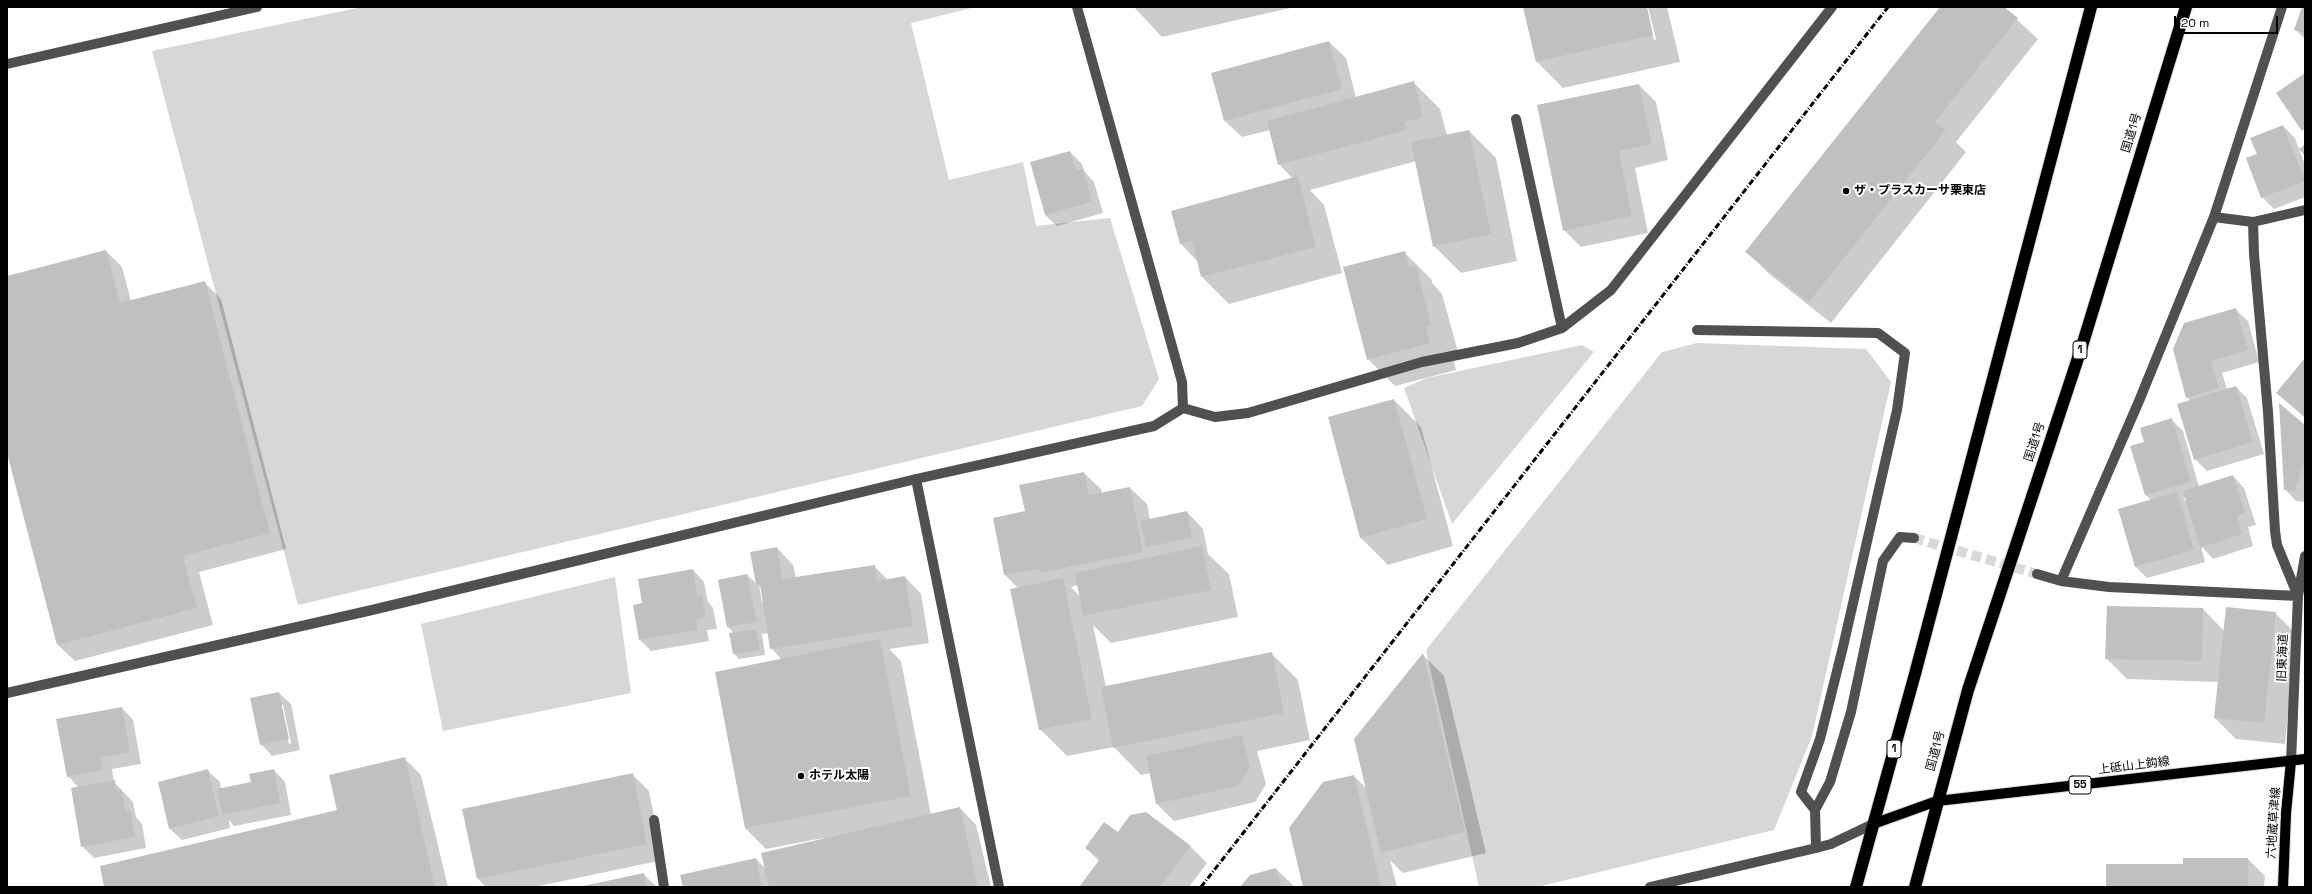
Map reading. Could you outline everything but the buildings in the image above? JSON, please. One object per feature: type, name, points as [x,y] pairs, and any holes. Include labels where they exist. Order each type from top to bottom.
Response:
[{"type":"highway","name":"1","points":[[1856,887],[1915,674],[2091,7]]},
{"type":"highway","name":"国道1号","points":[[1915,887],[1968,690],[2082,346],[2186,7]]},
{"type":"main road","name":"上砥山上鈎線","points":[[1873,824],[1937,802],[2305,759]]},
{"type":"main road","name":"六地蔵草津線","points":[[2283,887],[2286,813],[2291,761]]},
{"type":"street","points":[[7,64],[257,7]]},
{"type":"street","points":[[1077,7],[1182,382],[1183,408]]},
{"type":"street","points":[[7,693],[372,610],[916,480],[1154,426],[1183,408],[1215,417],[1248,413],[1422,362],[1518,343],[1562,328],[1611,290],[1832,7]]},
{"type":"street","points":[[2061,581],[2139,401],[2214,217],[2282,7]]},
{"type":"street","points":[[1516,119],[1562,328]]},
{"type":"street","points":[[2214,217],[2253,222],[2305,210]]},
{"type":"street","points":[[2037,574],[2061,581],[2109,587],[2298,596],[2277,544],[2275,531],[2268,412],[2254,254],[2253,222]]},
{"type":"street","points":[[1697,330],[1878,333],[1906,353],[1896,410],[1843,647],[1820,739],[1801,792],[1815,810]]},
{"type":"street","points":[[916,480],[999,887]]},
{"type":"street","points":[[1816,848],[1815,810],[1830,782],[1851,712],[1883,561],[1900,537],[1914,538]]},
{"type":"street","name":"旧東海道","points":[[2291,761],[2298,596],[2305,556]]},
{"type":"street","points":[[654,820],[664,887]]},
{"type":"street","points":[[1650,887],[1816,848],[1830,844],[1873,824]]},
{"type":"shaded area","points":[[362,7],[975,7],[911,23],[949,180],[1023,162],[1036,226],[1110,218],[1159,379],[1142,406],[298,605],[152,51]]},
{"type":"shaded area","points":[[1697,343],[1866,349],[1891,382],[1812,736],[1774,830],[1537,887],[1479,887],[1426,650],[1662,352]]},
{"type":"shaded area","points":[[1582,345],[1594,352],[1452,524],[1404,388],[1427,378]]},
{"type":"shaded area","points":[[615,577],[631,693],[443,731],[421,624]]},
{"type":"tunnel","points":[[1914,538],[2037,574]]},
{"type":"railway","points":[[1201,887],[1888,7]]},
{"type":"place","name":"ザ・プラスカーサ栗東店","points":[[1846,191]]},
{"type":"place","name":"ホテル太陽","points":[[801,776]]}]
